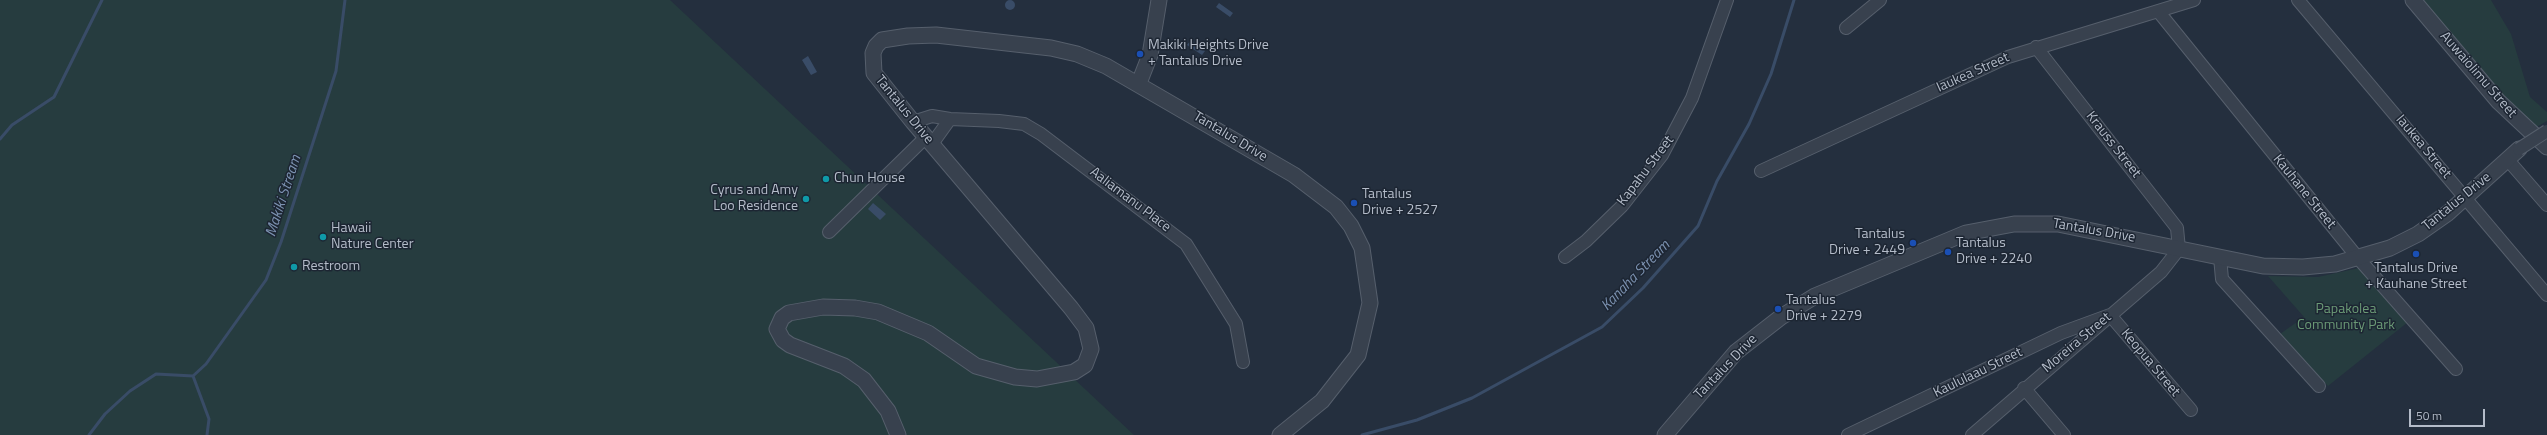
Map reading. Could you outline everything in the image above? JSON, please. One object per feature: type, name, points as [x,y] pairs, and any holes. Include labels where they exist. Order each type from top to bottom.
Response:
[{"type":"street","points":[[1139,83],[1150,54],[1159,0]]},
{"type":"street","name":"Kapahu Street","points":[[1565,256],[1586,241],[1622,206],[1662,154],[1692,98],[1727,0]]},
{"type":"street","points":[[1846,28],[1880,0]]},
{"type":"street","name":"Iaukea Street","points":[[1761,171],[2008,57],[2036,47],[2194,0]]},
{"type":"street","name":"Iaukea Street","points":[[2298,0],[2547,295]]},
{"type":"street","name":"Auwaiolimu Street","points":[[2412,0],[2498,101],[2547,147]]},
{"type":"street","name":"Kauhane Street","points":[[2158,11],[2358,258],[2456,369]]},
{"type":"street","name":"Tantalus Drive","points":[[898,435],[888,412],[864,380],[844,366],[790,345],[779,336],[777,329],[782,318],[790,312],[823,307],[855,308],[878,312],[928,333],[976,366],[1015,377],[1037,379],[1074,372],[1085,365],[1091,349],[1086,328],[1075,313],[912,122],[874,73],[873,53],[876,46],[882,40],[908,36],[936,35],[1051,48],[1077,54],[1139,83],[1294,175],[1336,207],[1351,226],[1362,248],[1370,303],[1358,355],[1322,401],[1280,435]]},
{"type":"street","name":"Krauss Street","points":[[2036,47],[2177,228],[2179,249]]},
{"type":"street","name":"Aaliamanu Place","points":[[912,122],[932,116],[950,119],[967,118],[1024,124],[1042,134],[1170,230],[1186,244],[1236,324],[1243,362]]},
{"type":"street","points":[[829,232],[929,141],[950,119]]},
{"type":"street","name":"Tantalus Drive","points":[[1665,435],[1736,352],[1780,317],[1815,296],[1952,238],[2002,225],[2045,223],[2091,229],[2264,266],[2289,267],[2335,264],[2390,248],[2418,234],[2448,213],[2519,149],[2547,130]]},
{"type":"street","points":[[2508,160],[2547,205]]},
{"type":"street","name":"Moreira Street","points":[[1972,435],[2024,388],[2161,272],[2179,249]]},
{"type":"street","points":[[2220,257],[2222,279],[2319,386]]},
{"type":"street","name":"Keopua Street","points":[[2110,315],[2191,410]]},
{"type":"street","name":"Kaululaau Street","points":[[1848,435],[2061,333],[2110,315]]},
{"type":"street","points":[[2024,388],[2064,435]]},
{"type":"green space","points":[[0,0],[670,0],[1134,435],[0,435]]},
{"type":"green space","points":[[2423,0],[2491,0],[2511,34],[2530,97],[2547,112],[2547,121],[2533,129],[2461,49]]},
{"type":"green space","name":"Papakolea Community Park","points":[[2359,268],[2408,322],[2328,386],[2280,334],[2304,317],[2268,276],[2318,277]]},
{"type":"water","points":[[1008,0],[1012,0],[1014,1],[1014,9],[1008,10],[1005,7],[1005,3]]},
{"type":"water","points":[[1219,3],[1233,13],[1230,17],[1216,7]]},
{"type":"water","points":[[1191,40],[1205,51],[1202,55],[1187,45]]},
{"type":"water","points":[[808,56],[817,72],[811,75],[802,60]]},
{"type":"water","points":[[873,203],[886,214],[880,220],[868,209]]},
{"type":"waterway","points":[[0,139],[12,125],[54,97],[102,0]]},
{"type":"waterway","name":"Makiki Stream","points":[[193,376],[206,364],[266,280],[281,242],[336,71],[345,0]]},
{"type":"waterway","name":"Kanaha Stream","points":[[1362,435],[1417,420],[1472,398],[1602,327],[1643,288],[1698,226],[1717,181],[1749,124],[1771,74],[1794,0]]},
{"type":"waterway","points":[[89,435],[105,414],[130,391],[156,374],[193,376]]},
{"type":"waterway","points":[[193,376],[209,419],[207,435]]},
{"type":"place","name":"Makiki Heights Drive + Tantalus Drive","points":[[1140,54]]},
{"type":"place","name":"Chun House","points":[[826,179]]},
{"type":"place","name":"Cyrus and Amy Loo Residence","points":[[806,199]]},
{"type":"place","name":"Tantalus Drive + 2527","points":[[1354,203]]},
{"type":"place","name":"Hawaii Nature Center","points":[[323,237]]},
{"type":"place","name":"Tantalus Drive + 2449","points":[[1913,243]]},
{"type":"place","name":"Tantalus Drive + 2240","points":[[1948,252]]},
{"type":"place","name":"Tantalus Drive + Kauhane Street","points":[[2416,254]]},
{"type":"place","name":"Restroom","points":[[294,267]]},
{"type":"place","name":"Tantalus Drive + 2279","points":[[1778,309]]}]
